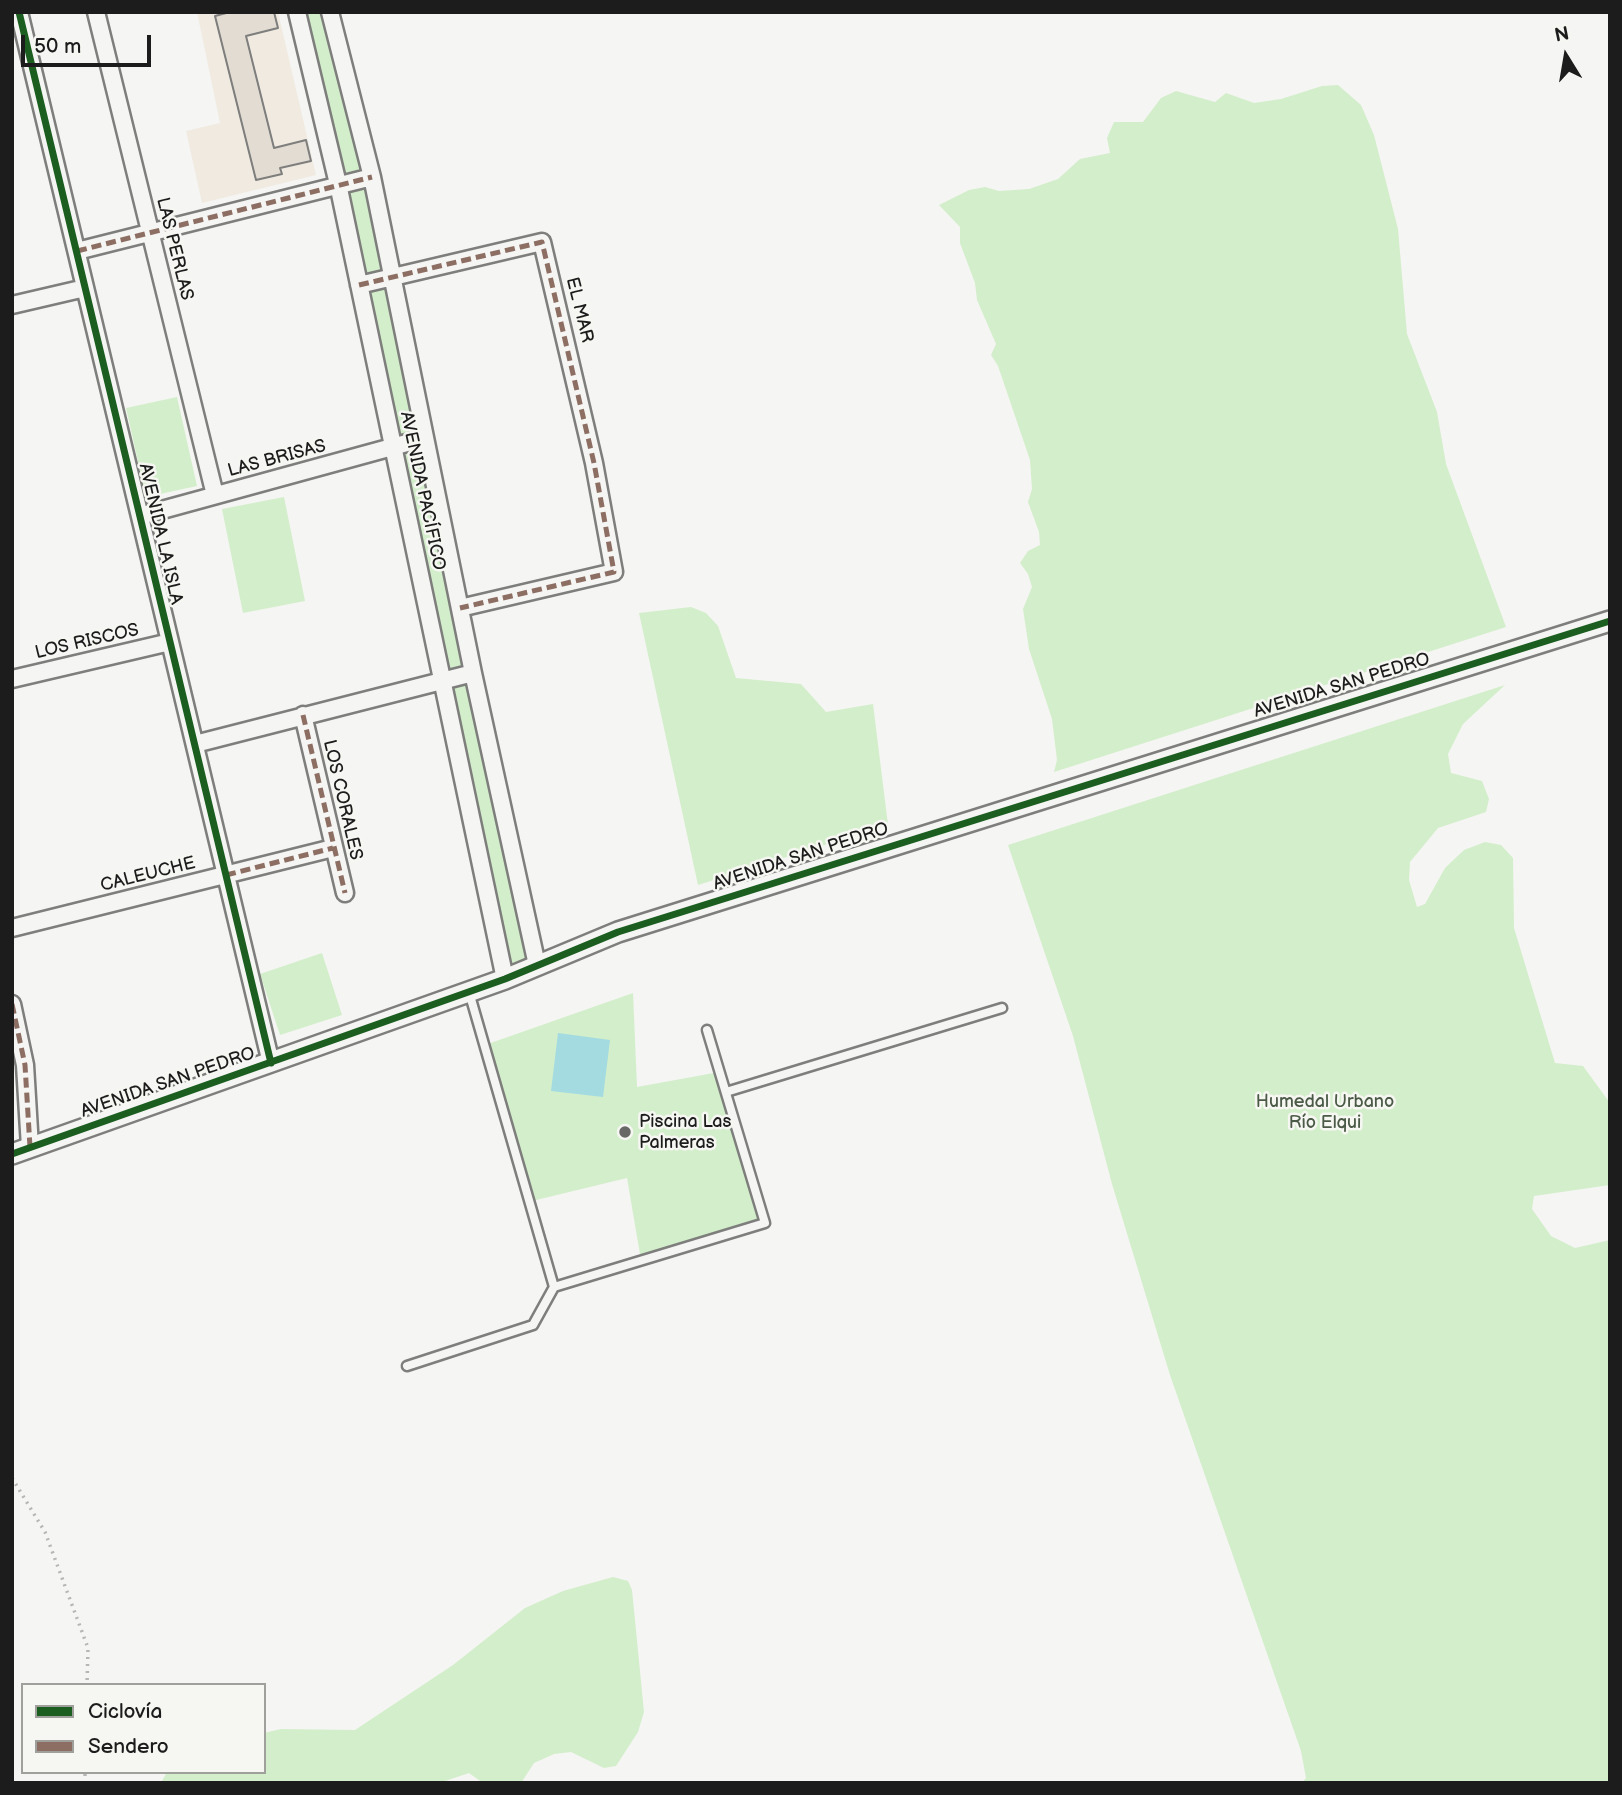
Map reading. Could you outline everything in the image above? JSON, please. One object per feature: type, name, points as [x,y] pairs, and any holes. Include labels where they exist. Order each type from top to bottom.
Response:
[{"type":"street","name":"AVENIDA LA ISLA","points":[[19,12],[271,1063]]},
{"type":"street","name":"LAS PERLAS","points":[[96,12],[215,495]]},
{"type":"street","name":"AVENIDA PACÍFICO","points":[[297,12],[338,184],[506,979]]},
{"type":"street","name":"AVENIDA PACÍFICO","points":[[330,12],[372,177],[473,673],[537,965]]},
{"type":"street","points":[[76,251],[372,177]]},
{"type":"street","name":"EL MAR","points":[[359,285],[542,242],[589,439],[614,572],[460,608]]},
{"type":"street","points":[[12,305],[85,288]]},
{"type":"street","name":"LAS BRISAS","points":[[140,516],[425,438]]},
{"type":"street","name":"AVENIDA SAN PEDRO","points":[[21,1150],[506,979],[618,932],[1610,621]]},
{"type":"street","name":"LOS RISCOS","points":[[12,679],[170,642]]},
{"type":"street","points":[[194,744],[473,673]]},
{"type":"street","name":"LOS CORALES","points":[[303,715],[345,894]]},
{"type":"street","name":"CALEUCHE","points":[[12,928],[333,848]]},
{"type":"street","points":[[12,1004],[27,1078],[21,1150]]},
{"type":"lane","points":[[407,1366],[533,1325],[554,1286],[469,992]]},
{"type":"lane","points":[[726,1093],[1002,1008]]},
{"type":"lane","points":[[554,1286],[765,1223],[707,1030]]},
{"type":"path","points":[[12,1478],[45,1532],[88,1648],[87,1683]]},
{"type":"shaded area","points":[[197,12],[278,12],[316,175],[202,203],[186,131],[220,123]]},
{"type":"green space","points":[[304,12],[323,12],[365,178],[529,961],[511,969]]},
{"type":"green space","points":[[1338,85],[1361,105],[1374,135],[1398,229],[1407,334],[1437,412],[1446,464],[1506,627],[1054,772],[1057,760],[1052,719],[1029,649],[1023,609],[1032,587],[1028,574],[1020,563],[1028,551],[1040,545],[1039,532],[1028,502],[1032,489],[1030,460],[998,366],[991,355],[996,344],[977,300],[975,283],[960,243],[960,227],[939,205],[969,190],[985,187],[999,191],[1029,189],[1058,179],[1080,159],[1110,153],[1107,138],[1114,122],[1143,122],[1161,98],[1176,91],[1215,102],[1226,93],[1254,103],[1281,99],[1322,86]]},
{"type":"green space","points":[[177,397],[197,486],[146,497],[126,408]]},
{"type":"green space","points":[[284,497],[305,601],[243,613],[222,509]]},
{"type":"green space","points":[[691,607],[706,613],[718,626],[736,678],[801,684],[826,712],[873,704],[888,825],[698,885],[639,613]]},
{"type":"green space","name":"Humedal Urbano Río Elqui","points":[[1505,685],[1463,724],[1448,754],[1451,773],[1482,781],[1489,799],[1486,812],[1438,828],[1410,862],[1409,880],[1417,907],[1425,904],[1445,868],[1464,850],[1485,842],[1501,845],[1513,858],[1514,928],[1555,1063],[1583,1066],[1610,1103],[1610,1185],[1534,1196],[1532,1209],[1551,1236],[1575,1248],[1610,1240],[1610,1783],[1302,1783],[1306,1778],[1301,1751],[1170,1375],[1112,1184],[1073,1036],[1008,845]]},
{"type":"green space","points":[[322,953],[342,1015],[280,1035],[260,974]]},
{"type":"green space","name":"Piscina Las Palmeras","points":[[633,993],[637,1087],[725,1071],[761,1229],[642,1266],[627,1178],[532,1201],[485,1045]]},
{"type":"green space","points":[[613,1577],[628,1581],[632,1590],[644,1712],[638,1732],[616,1766],[604,1768],[571,1752],[554,1754],[534,1763],[521,1783],[483,1783],[469,1773],[439,1783],[161,1783],[166,1774],[266,1774],[266,1733],[281,1729],[355,1730],[453,1665],[525,1608],[563,1591]]},
{"type":"water","points":[[558,1033],[610,1040],[603,1097],[551,1091]]},
{"type":"building","points":[[230,12],[274,12],[278,28],[246,36],[274,148],[306,140],[311,161],[280,168],[282,174],[256,180],[215,16]]},
{"type":"marked path","points":[[77,251],[372,177]]},
{"type":"marked path","points":[[359,285],[542,242],[594,463],[614,572],[460,608]]},
{"type":"marked path","points":[[303,715],[345,893]]},
{"type":"marked path","points":[[226,875],[333,848]]},
{"type":"marked path","points":[[12,1004],[25,1065],[30,1147]]},
{"type":"cycle path","points":[[19,12],[271,1063]]},
{"type":"cycle path","points":[[12,1154],[505,979],[618,932],[1610,621]]},
{"type":"place","name":"Piscina Las Palmeras","points":[[625,1132]]}]
